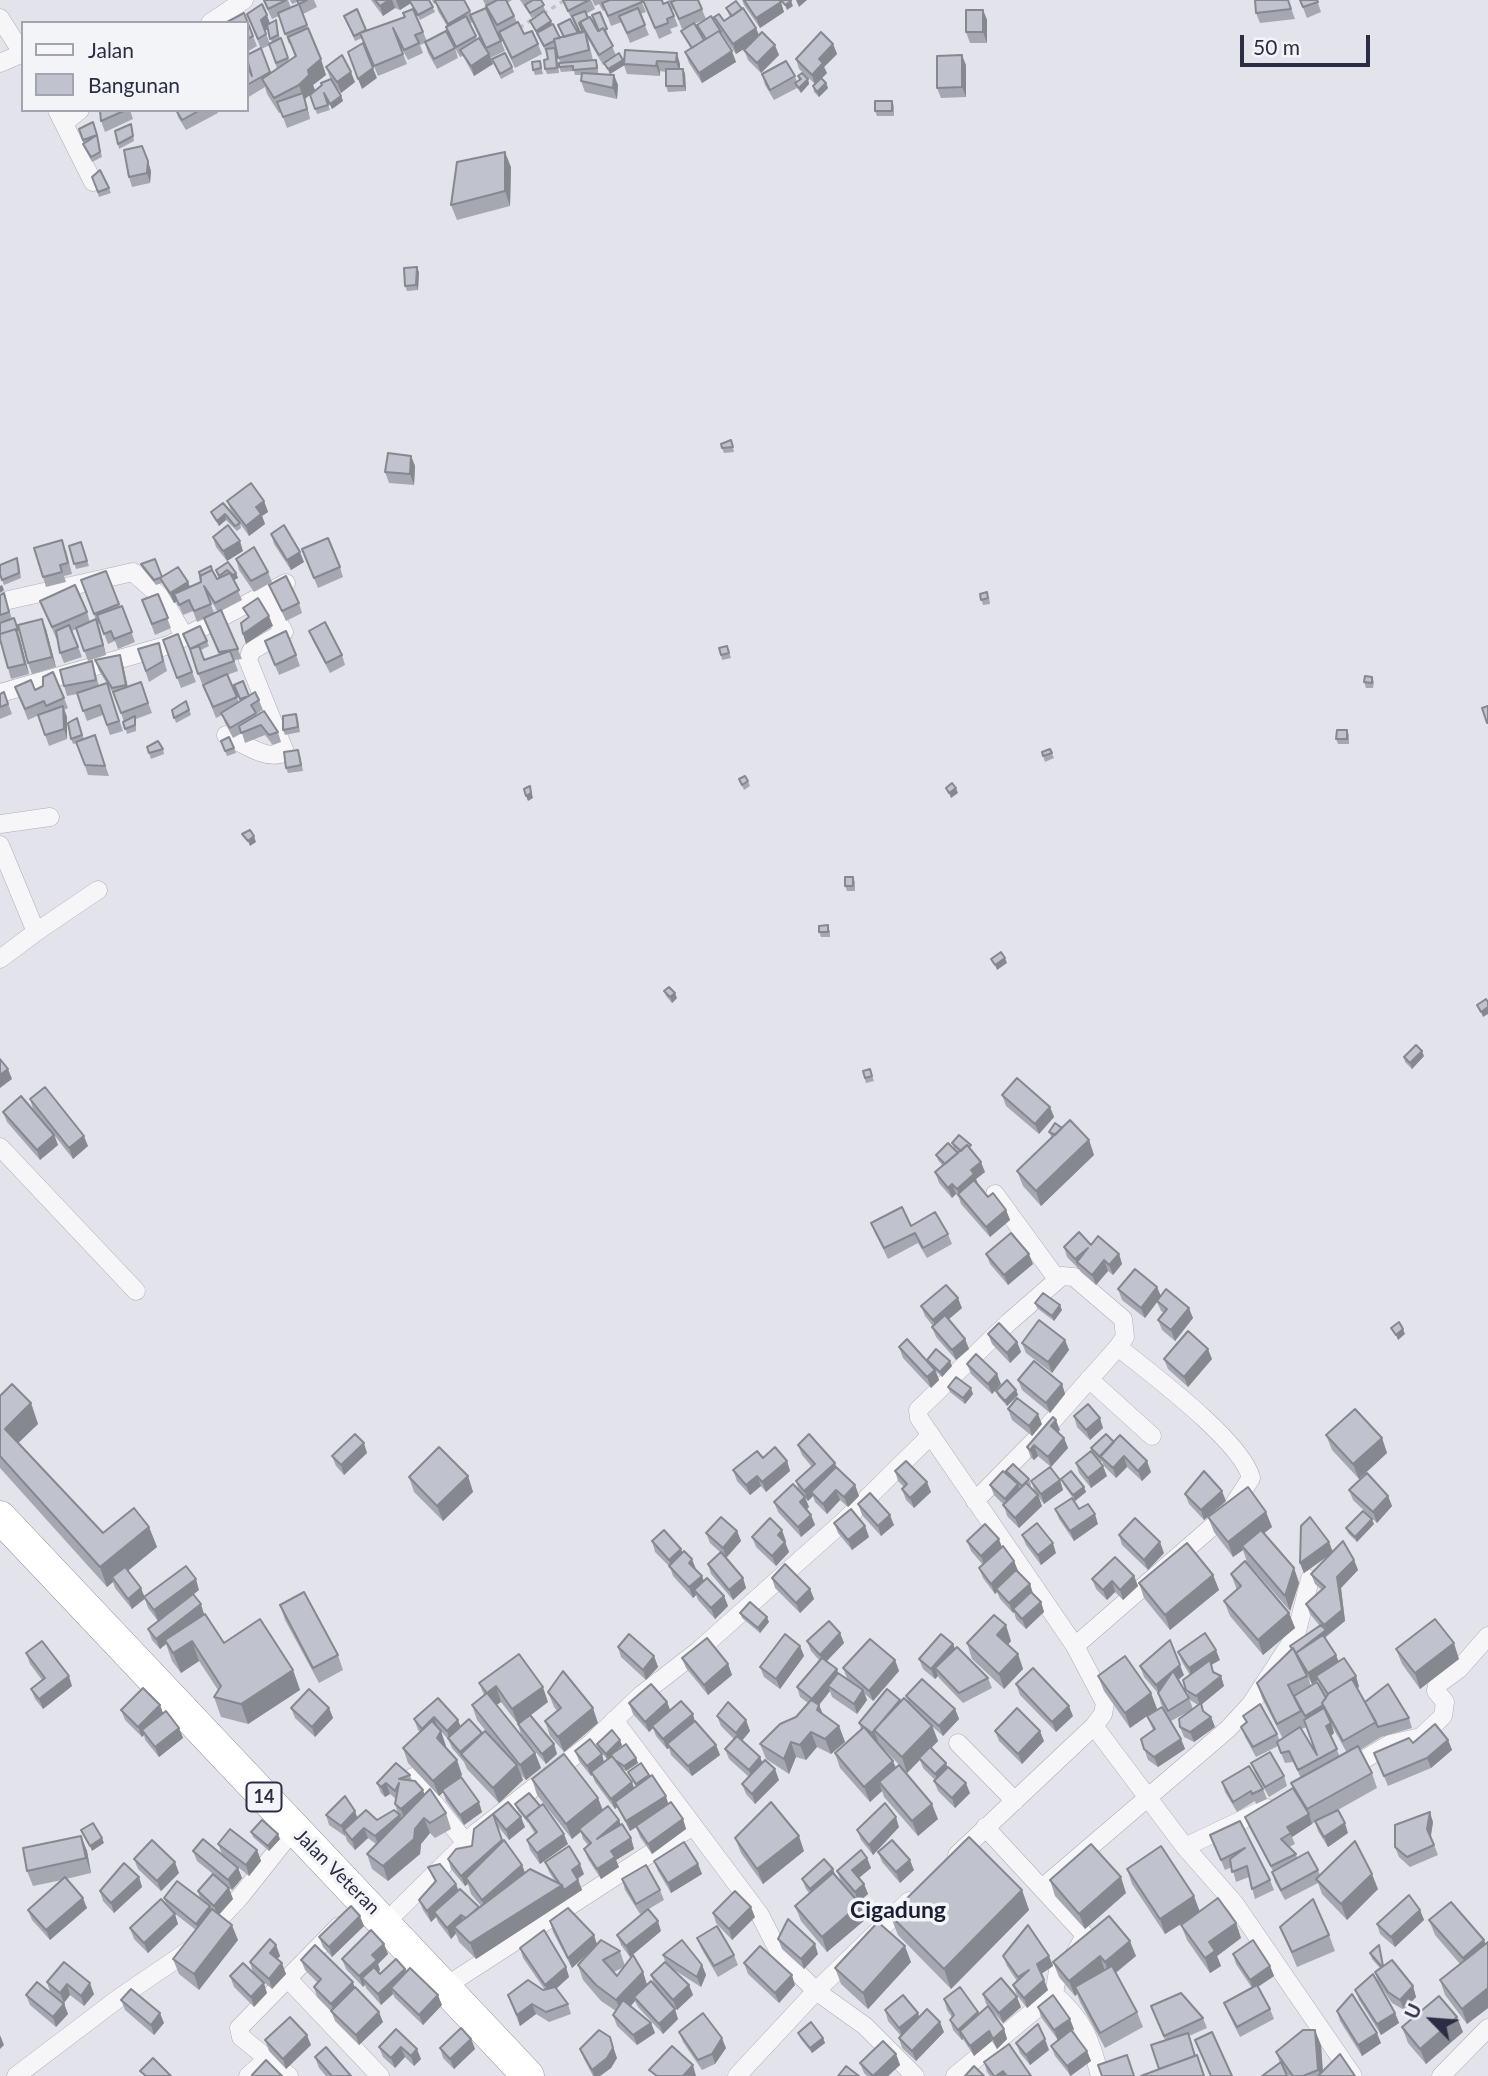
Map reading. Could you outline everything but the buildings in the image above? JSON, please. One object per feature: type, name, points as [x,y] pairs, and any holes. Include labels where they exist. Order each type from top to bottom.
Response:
[{"type":"highway","name":"Jalan Veteran","points":[[0,1517],[294,1829],[386,1922],[528,2076]]},
{"type":"street","points":[[213,21],[244,0]]},
{"type":"street","points":[[0,18],[21,51]]},
{"type":"street","points":[[0,63],[21,55]]},
{"type":"street","points":[[60,117],[93,182]]},
{"type":"street","points":[[0,602],[132,572],[162,598],[185,637]]},
{"type":"street","points":[[0,693],[123,659],[185,637],[286,583]]},
{"type":"street","points":[[226,735],[260,752],[272,755],[285,752],[248,660],[251,651],[284,632],[262,596]]},
{"type":"street","points":[[0,824],[50,817]]},
{"type":"street","points":[[0,845],[36,932]]},
{"type":"street","points":[[0,959],[98,890]]},
{"type":"street","points":[[0,1147],[136,1292]]},
{"type":"street","points":[[995,1194],[1057,1279]]},
{"type":"street","points":[[946,1865],[1094,1726],[1105,1703],[1075,1646],[975,1501],[919,1418],[920,1407],[1057,1279],[1068,1275],[1074,1277],[1123,1319],[1125,1337],[975,1501]]},
{"type":"street","points":[[1075,1646],[1228,1512],[1251,1478],[1242,1456],[1205,1420],[1118,1347]]},
{"type":"street","points":[[1089,1378],[1152,1436]]},
{"type":"street","points":[[386,1922],[466,1843],[591,1744],[641,1695],[698,1651],[844,1521],[931,1435]]},
{"type":"street","points":[[1042,1888],[1228,1729],[1251,1704],[1296,1635],[1310,1579]]},
{"type":"street","points":[[1328,1779],[1364,1762],[1390,1744],[1421,1737],[1443,1716],[1445,1702],[1436,1691],[1437,1685],[1460,1669],[1488,1636]]},
{"type":"street","points":[[614,1720],[760,1915],[781,1956],[816,1991],[865,2026],[915,2076]]},
{"type":"street","points":[[1094,1726],[1185,1847],[1235,1904],[1353,2076]]},
{"type":"street","points":[[958,1743],[1015,1801]]},
{"type":"street","points":[[413,1777],[466,1843]]},
{"type":"street","points":[[1185,1847],[1280,1801]]},
{"type":"street","points":[[446,1986],[693,1826]]},
{"type":"street","points":[[955,2076],[1054,1994],[1059,1971],[1071,1961],[1085,1935],[985,1828]]},
{"type":"street","points":[[16,2076],[119,1998],[191,1949],[240,1897],[294,1829]]},
{"type":"street","points":[[744,2074],[816,1991],[927,1884]]},
{"type":"street","points":[[289,2076],[241,2037],[239,2028],[364,1900]]},
{"type":"street","points":[[288,1979],[376,2075]]},
{"type":"street","points":[[1054,1994],[1075,2013],[1089,2034],[1100,2076]]},
{"type":"street","points":[[1441,2076],[1488,2028]]},
{"type":"street","points":[[248,2076],[267,2059]]},
{"type":"path","points":[[514,30],[565,0]]},
{"type":"district","name":"Cigadung","points":[[898,1911]]}]
